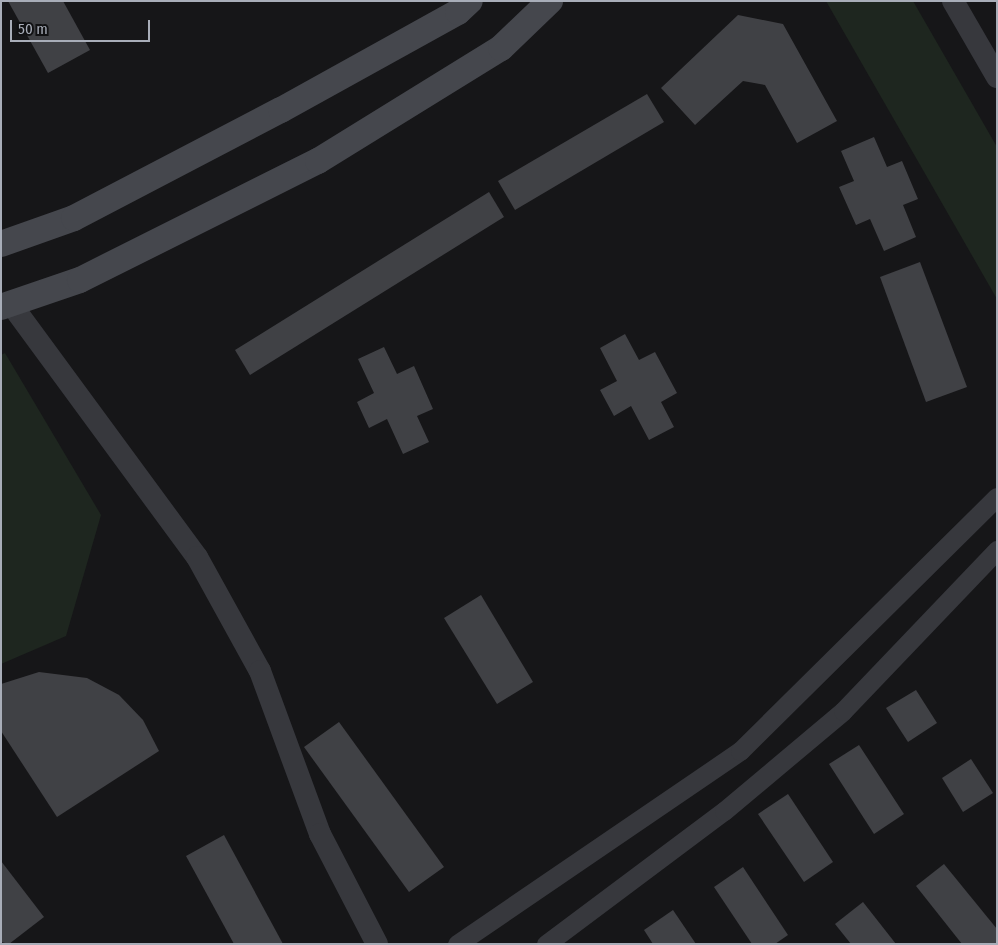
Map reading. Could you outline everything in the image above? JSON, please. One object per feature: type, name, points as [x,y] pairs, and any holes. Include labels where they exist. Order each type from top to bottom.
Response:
[{"type":"main road","points":[[1,244],[74,218],[290,105],[458,12],[470,1]]},
{"type":"main road","points":[[6,306],[80,280],[318,161],[501,48],[550,1]]},
{"type":"street","points":[[953,1],[997,76]]},
{"type":"street","points":[[6,306],[197,557],[260,670],[320,834],[378,944]]},
{"type":"street","points":[[458,944],[740,751],[997,497]]},
{"type":"street","points":[[546,944],[724,811],[843,711],[997,550]]},
{"type":"shaded area","points":[[826,1],[913,1],[997,147],[997,299]]},
{"type":"shaded area","points":[[5,353],[101,515],[66,636],[1,664],[1,355]]},
{"type":"building","points":[[8,1],[63,1],[90,50],[48,73]]},
{"type":"building","points":[[738,15],[783,24],[837,121],[797,143],[765,85],[743,81],[695,125],[661,88]]},
{"type":"building","points":[[647,94],[664,122],[515,210],[498,181]]},
{"type":"building","points":[[874,137],[887,167],[902,161],[918,199],[903,205],[916,237],[884,251],[870,219],[856,225],[839,187],[854,181],[841,151]]},
{"type":"building","points":[[489,192],[504,217],[250,375],[235,350]]},
{"type":"building","points":[[920,262],[967,387],[926,402],[880,277]]},
{"type":"building","points":[[625,334],[639,360],[655,352],[677,393],[661,402],[674,427],[649,440],[631,406],[614,416],[600,390],[617,381],[600,348]]},
{"type":"building","points":[[384,347],[397,374],[414,366],[433,409],[417,416],[429,442],[403,454],[387,419],[369,428],[357,402],[374,393],[358,359]]},
{"type":"building","points":[[481,595],[533,682],[497,704],[444,618]]},
{"type":"building","points":[[39,672],[87,678],[119,695],[143,720],[159,751],[57,817],[1,731],[1,684]]},
{"type":"building","points":[[916,690],[937,723],[908,742],[886,708]]},
{"type":"building","points":[[339,722],[444,867],[409,892],[304,747]]},
{"type":"building","points":[[859,745],[904,814],[874,834],[829,764]]},
{"type":"building","points":[[971,759],[993,793],[963,812],[942,778]]},
{"type":"building","points":[[788,794],[833,862],[804,882],[758,814]]},
{"type":"building","points":[[224,835],[283,944],[234,944],[186,856]]},
{"type":"building","points":[[1,861],[44,917],[9,944],[1,942]]},
{"type":"building","points":[[944,864],[997,929],[997,944],[962,944],[916,886]]},
{"type":"building","points":[[743,867],[788,935],[775,944],[752,944],[714,887]]},
{"type":"building","points":[[863,902],[896,944],[851,944],[835,924]]},
{"type":"building","points":[[673,910],[696,944],[653,944],[644,930]]}]
